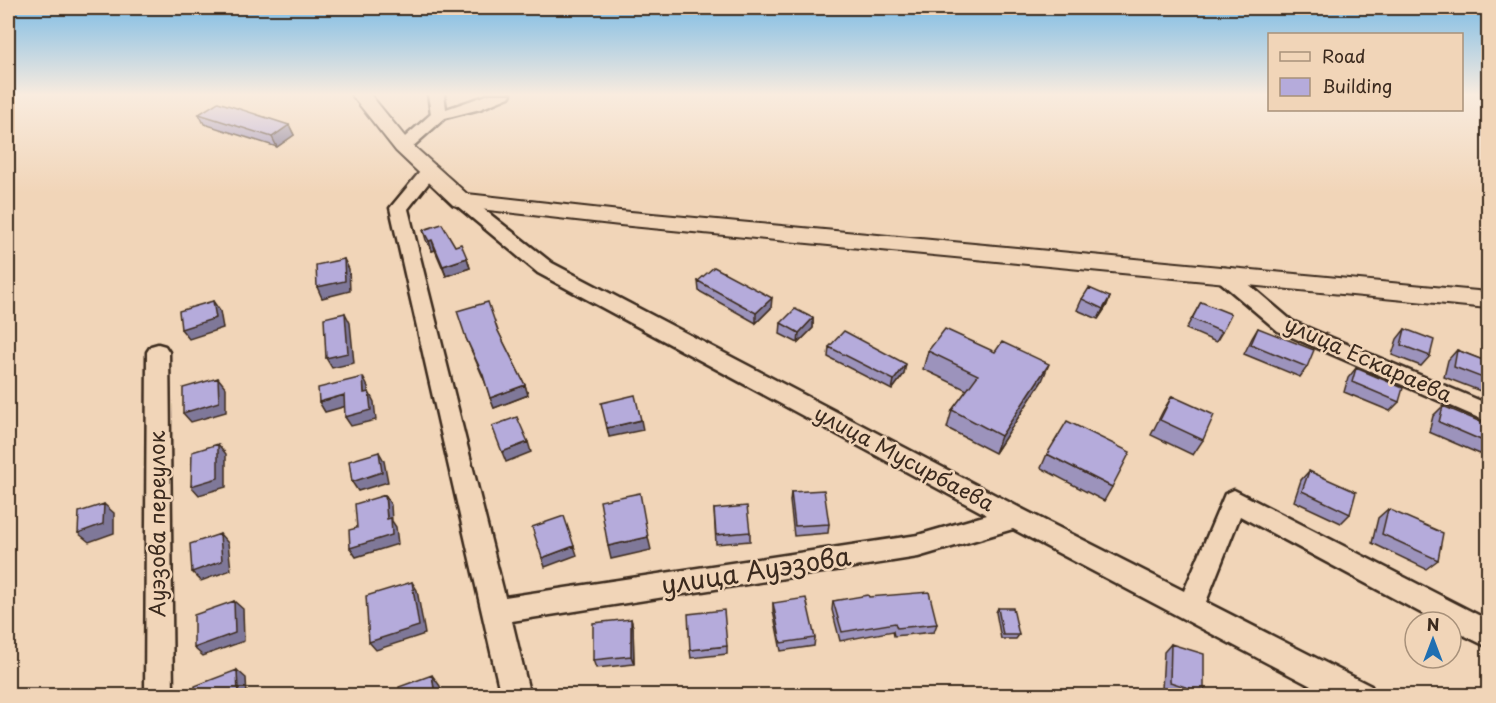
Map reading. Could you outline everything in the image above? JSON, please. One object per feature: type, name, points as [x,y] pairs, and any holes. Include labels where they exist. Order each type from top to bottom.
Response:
[{"type":"main road","points":[[387,127],[403,147],[461,200],[632,219],[1488,300]]},
{"type":"street","points":[[403,147],[426,127]]},
{"type":"street","points":[[430,171],[399,208],[516,696]]},
{"type":"street","name":"улица Мусирбаева","points":[[461,200],[545,267],[1015,518],[1361,696]]},
{"type":"street","name":"улица Ескараева","points":[[1225,275],[1285,326],[1488,413]]},
{"type":"street","name":"Ауэзова переулок","points":[[158,352],[159,696]]},
{"type":"street","points":[[1190,608],[1234,501],[1488,634]]},
{"type":"street","name":"улица Ауэзова","points":[[495,611],[918,546],[1015,518]]},
{"type":"building","points":[[240,127],[286,127],[272,137]]},
{"type":"building","points":[[442,224],[455,246],[461,244],[467,258],[443,266],[432,240],[429,241],[423,230]]},
{"type":"building","points":[[344,259],[345,281],[317,287],[316,265]]},
{"type":"building","points":[[714,267],[772,298],[756,313],[698,281]]},
{"type":"building","points":[[1089,288],[1110,297],[1103,309],[1082,299]]},
{"type":"building","points":[[213,301],[216,318],[181,329],[179,311]]},
{"type":"building","points":[[488,302],[498,331],[525,385],[490,398],[457,311]]},
{"type":"building","points":[[1201,302],[1231,314],[1222,332],[1192,319]]},
{"type":"building","points":[[795,309],[813,318],[799,333],[781,323]]},
{"type":"building","points":[[345,313],[348,353],[326,358],[324,318]]},
{"type":"building","points":[[1258,328],[1314,350],[1307,367],[1251,344]]},
{"type":"building","points":[[945,329],[995,352],[1002,342],[1049,364],[1001,436],[952,410],[978,375],[928,351]]},
{"type":"building","points":[[1405,329],[1434,340],[1430,356],[1401,345]]},
{"type":"building","points":[[844,331],[906,364],[894,380],[829,347]]},
{"type":"building","points":[[1457,350],[1488,362],[1488,380],[1454,367]]},
{"type":"building","points":[[1356,368],[1403,388],[1399,402],[1352,382]]},
{"type":"building","points":[[363,377],[364,393],[369,392],[371,410],[345,417],[344,395],[319,402],[318,388]]},
{"type":"building","points":[[218,378],[219,402],[183,413],[183,388]]},
{"type":"building","points":[[635,395],[641,420],[607,428],[601,403]]},
{"type":"building","points":[[1172,396],[1214,415],[1203,440],[1160,420]]},
{"type":"building","points":[[1443,406],[1488,425],[1488,443],[1439,422]]},
{"type":"building","points":[[517,417],[528,442],[502,452],[492,426]]},
{"type":"building","points":[[1067,421],[1130,452],[1112,487],[1047,454]]},
{"type":"building","points":[[218,444],[218,478],[191,486],[192,452]]},
{"type":"building","points":[[379,452],[382,472],[352,482],[349,461]]},
{"type":"building","points":[[1309,471],[1356,492],[1350,514],[1302,491]]},
{"type":"building","points":[[824,490],[829,524],[795,526],[791,492]]},
{"type":"building","points":[[640,493],[648,537],[608,546],[600,501]]},
{"type":"building","points":[[385,495],[387,519],[391,518],[392,535],[350,548],[349,530],[357,528],[355,504]]},
{"type":"building","points":[[104,504],[103,524],[78,533],[79,512]]},
{"type":"building","points":[[747,506],[750,532],[716,535],[714,509]]},
{"type":"building","points":[[1388,509],[1443,533],[1438,560],[1382,534]]},
{"type":"building","points":[[564,516],[574,546],[542,558],[532,527]]},
{"type":"building","points":[[220,534],[222,561],[192,572],[190,544]]},
{"type":"building","points":[[412,582],[419,626],[369,642],[366,596]]},
{"type":"building","points":[[929,592],[937,624],[897,628],[895,623],[842,632],[833,601],[868,595],[869,597]]},
{"type":"building","points":[[806,598],[815,638],[781,643],[773,603]]},
{"type":"building","points":[[234,601],[235,633],[194,648],[194,615]]},
{"type":"building","points":[[998,608],[1013,608],[1019,635],[1003,635]]},
{"type":"building","points":[[724,610],[727,646],[690,650],[688,614]]},
{"type":"building","points":[[631,619],[631,656],[593,660],[593,623]]},
{"type":"building","points":[[1171,644],[1204,654],[1204,693],[1170,682]]},
{"type":"building","points":[[237,670],[238,696],[195,696],[195,686]]},
{"type":"building","points":[[432,675],[435,696],[400,696],[399,687]]}]
